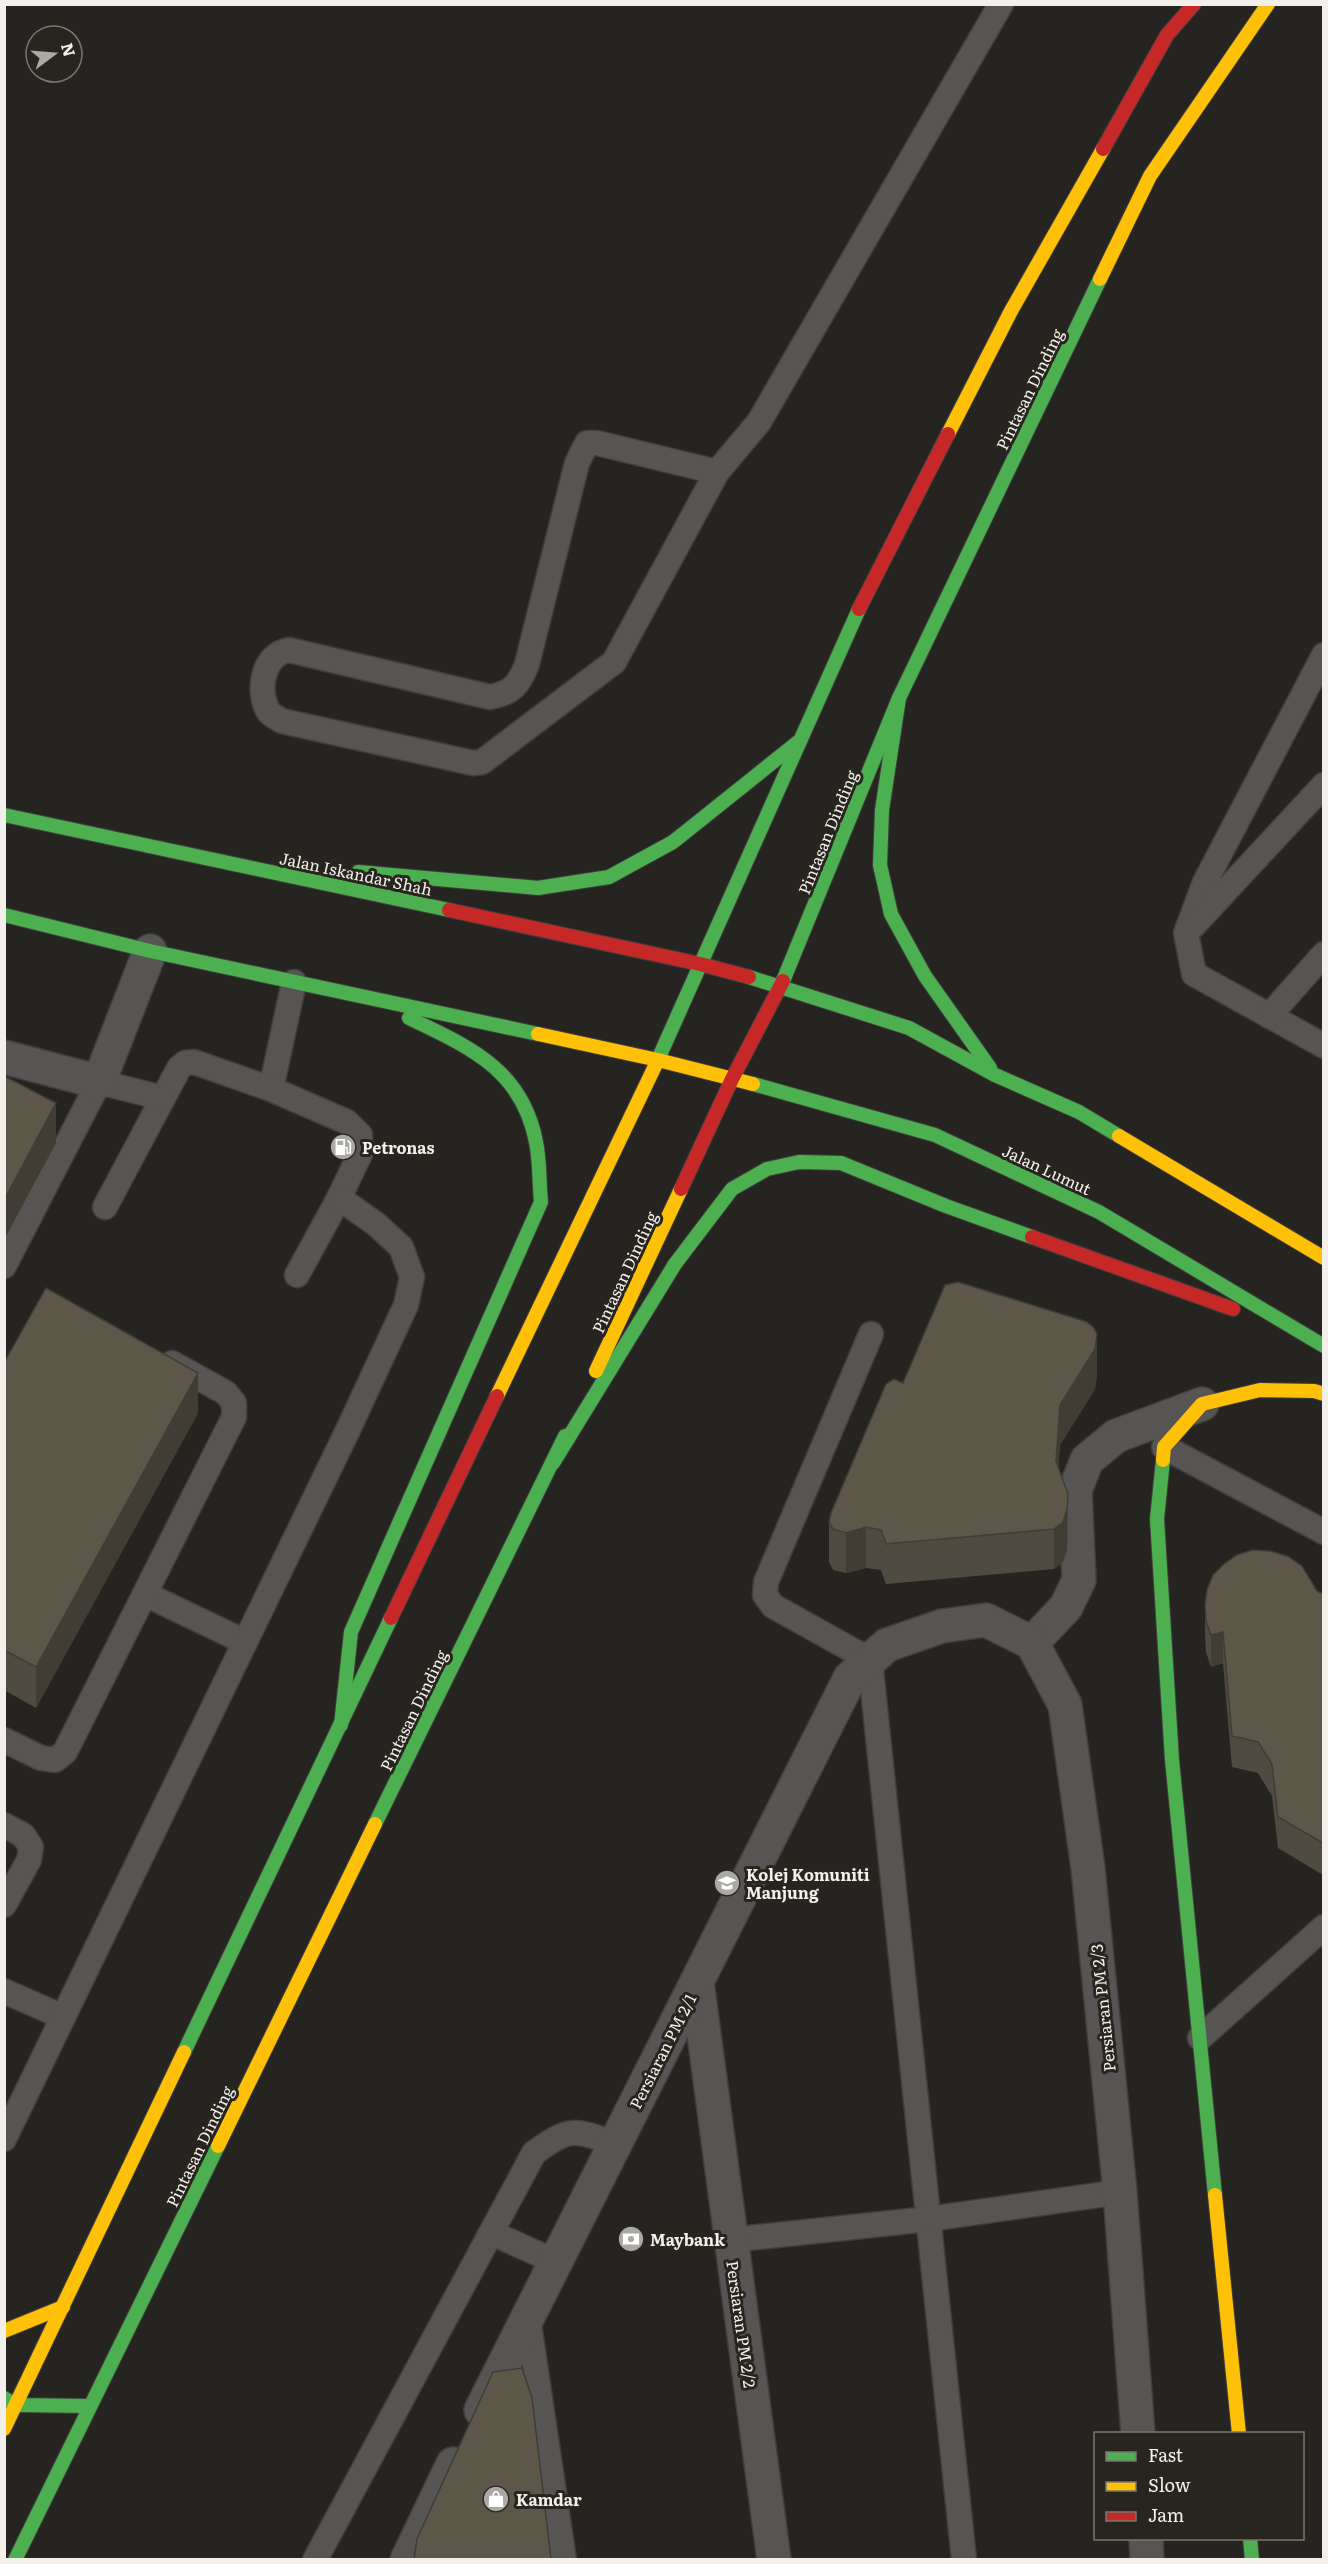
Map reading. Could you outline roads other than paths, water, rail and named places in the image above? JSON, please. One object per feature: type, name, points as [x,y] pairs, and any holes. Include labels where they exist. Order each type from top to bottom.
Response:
[{"type":"main road","points":[[4,2429],[10,2402],[63,2307],[658,1060],[798,742],[863,601],[1011,311],[1167,35],[1194,4]]},
{"type":"main road","name":"Pintasan Dinding","points":[[15,2559],[553,1463],[732,1079],[781,986],[899,698],[1150,176],[1268,4]]},
{"type":"main road","points":[[899,698],[882,810],[880,864],[891,914],[925,976],[995,1075]]},
{"type":"main road","points":[[347,871],[538,888],[609,877],[673,842],[798,742]]},
{"type":"main road","name":"Jalan Iskandar Shah","points":[[4,815],[700,964],[781,986]]},
{"type":"main road","points":[[216,859],[323,869]]},
{"type":"main road","points":[[4,915],[150,951],[658,1060]]},
{"type":"main road","points":[[781,986],[909,1028],[995,1075],[1079,1112],[1323,1258]]},
{"type":"main road","points":[[341,1725],[351,1632],[541,1202],[535,1135],[525,1105],[510,1079],[482,1054],[365,997]]},
{"type":"main road","name":"Jalan Lumut","points":[[658,1060],[819,1101],[935,1135],[1099,1212],[1323,1346]]},
{"type":"main road","points":[[553,1463],[675,1264],[732,1189],[767,1169],[799,1162],[841,1163],[946,1206],[1305,1335]]},
{"type":"main road","points":[[1239,2432],[1172,1760],[1157,1518],[1164,1447],[1202,1404],[1260,1390],[1314,1391],[1323,1394]]},
{"type":"main road","points":[[4,2331],[63,2307]]},
{"type":"main road","points":[[10,2402],[89,2406]]},
{"type":"main road","points":[[1250,2540],[1252,2559]]},
{"type":"street","points":[[4,1057],[99,1082],[150,951]]},
{"type":"street","points":[[1032,1643],[1066,1607],[1079,1580],[1075,1490],[1088,1460],[1116,1436],[1202,1404]]},
{"type":"street","name":"Persiaran PM 2/1","points":[[407,2559],[850,1678],[887,1646],[942,1626],[986,1620],[1032,1643]]},
{"type":"street","name":"Persiaran PM 2/3","points":[[1032,1643],[1065,1705],[1088,1868],[1120,2192],[1138,2432]]},
{"type":"street","name":"Persiaran PM 2/2","points":[[697,1982],[774,2559]]},
{"type":"street","points":[[1146,2540],[1148,2559]]},
{"type":"lane","points":[[717,472],[597,443],[587,444],[577,463],[527,664],[521,680],[506,694],[490,697],[289,650],[278,652],[268,662],[263,681],[263,696],[268,711],[282,721],[473,763],[489,758],[614,662],[717,472],[759,422],[1001,4]]},
{"type":"lane","points":[[1323,655],[1205,882],[1186,933],[1194,974],[1323,1046]]},
{"type":"lane","points":[[1186,933],[1323,785]]},
{"type":"lane","points":[[1269,1016],[1323,954]]},
{"type":"lane","points":[[271,1089],[294,982]]},
{"type":"lane","points":[[105,1207],[179,1068],[185,1063],[194,1062],[271,1089],[347,1122],[360,1135],[360,1154],[297,1275]]},
{"type":"lane","points":[[4,1266],[99,1082],[164,1098]]},
{"type":"lane","points":[[4,2139],[347,1432],[406,1305],[412,1277],[400,1247],[376,1224],[339,1198]]},
{"type":"lane","points":[[871,1334],[766,1582],[765,1595],[773,1606],[870,1660],[964,2559]]},
{"type":"lane","points":[[4,1740],[40,1758],[55,1760],[65,1752],[234,1417],[234,1403],[226,1393],[154,1353]]},
{"type":"lane","points":[[1164,1447],[1323,1532]]},
{"type":"lane","points":[[145,1594],[245,1642]]},
{"type":"lane","points":[[4,1825],[23,1835],[31,1847],[29,1860],[4,1905]]},
{"type":"lane","points":[[1200,2038],[1323,1926]]},
{"type":"lane","points":[[4,1990],[63,2018]]},
{"type":"lane","points":[[315,2559],[534,2153],[558,2135],[586,2132],[614,2144]]},
{"type":"lane","points":[[730,2241],[929,2219],[1120,2192]]},
{"type":"lane","points":[[492,2233],[556,2262]]},
{"type":"lane","points":[[528,2318],[564,2559]]},
{"type":"place","name":"Petronas","points":[[343,1147]]},
{"type":"place","name":"Kolej Komuniti Manjung","points":[[727,1883]]},
{"type":"place","name":"Maybank","points":[[631,2239]]},
{"type":"place","name":"Kamdar","points":[[496,2499]]}]
